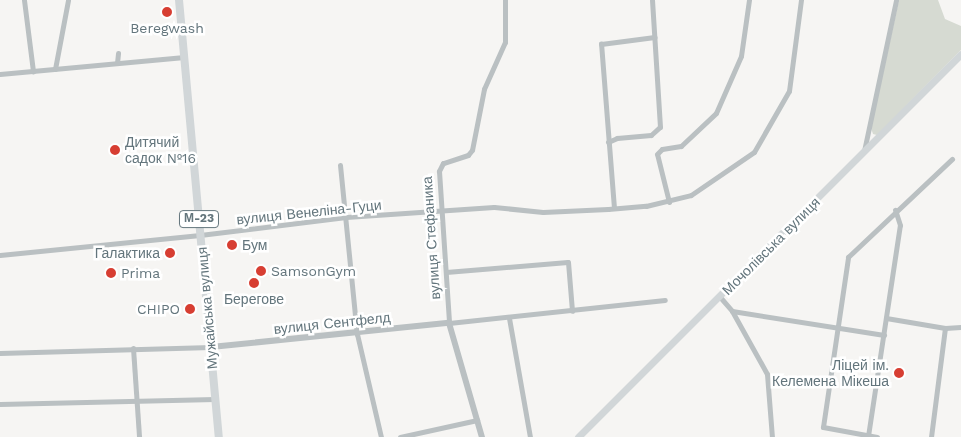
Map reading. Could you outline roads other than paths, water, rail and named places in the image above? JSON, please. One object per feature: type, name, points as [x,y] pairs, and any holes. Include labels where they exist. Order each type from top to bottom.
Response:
[{"type":"highway","name":"Мужайська вулиця","points":[[179,0],[219,437]]},
{"type":"main road","name":"Мочолівська вулиця","points":[[578,437],[961,54]]},
{"type":"street","points":[[24,0],[33,71]]},
{"type":"street","points":[[55,69],[68,0]]},
{"type":"street","name":"вулиця Стефаника","points":[[482,437],[449,322],[440,167],[450,159],[468,155],[472,150],[484,89],[505,42],[505,0]]},
{"type":"street","points":[[608,142],[617,138],[651,135],[660,127],[652,0]]},
{"type":"street","points":[[669,202],[657,154],[662,149],[680,146],[716,113],[740,56],[749,0]]},
{"type":"street","name":"вулиця Венеліна-Гуци","points":[[0,255],[200,236],[346,217],[494,207],[543,212],[614,208],[669,202],[691,195],[754,152],[789,91],[801,0]]},
{"type":"street","points":[[863,154],[896,0]]},
{"type":"street","points":[[614,208],[601,44],[655,37]]},
{"type":"street","points":[[117,63],[118,53]]},
{"type":"street","points":[[0,74],[184,57]]},
{"type":"street","points":[[877,437],[824,428],[848,257],[952,158]]},
{"type":"street","points":[[340,165],[358,334],[381,437]]},
{"type":"street","points":[[868,436],[900,224],[896,210]]},
{"type":"street","points":[[446,272],[568,262],[572,311]]},
{"type":"street","points":[[720,297],[732,311],[767,374],[772,437]]},
{"type":"street","name":"вулиця Сентфелд","points":[[0,353],[211,346],[358,334],[449,322],[509,318],[665,300]]},
{"type":"street","points":[[732,311],[884,335]]},
{"type":"street","points":[[509,318],[530,437]]},
{"type":"street","points":[[886,318],[945,328],[961,327]]},
{"type":"street","points":[[931,437],[945,328]]},
{"type":"street","points":[[133,348],[139,437]]},
{"type":"street","points":[[0,404],[215,399]]},
{"type":"street","points":[[400,437],[477,420]]},
{"type":"place","name":"Beregwash","points":[[167,12]]},
{"type":"place","name":"Дитячий садок №16","points":[[115,150]]},
{"type":"place","name":"Бум","points":[[232,245]]},
{"type":"place","name":"Галактика","points":[[170,253]]},
{"type":"place","name":"SamsonGym","points":[[261,271]]},
{"type":"place","name":"Prima","points":[[111,273]]},
{"type":"place","name":"Берегове","points":[[254,283]]},
{"type":"place","name":"CHIPO","points":[[190,309]]},
{"type":"place","name":"Ліцей ім. Келемена Мікеша","points":[[899,373]]}]
